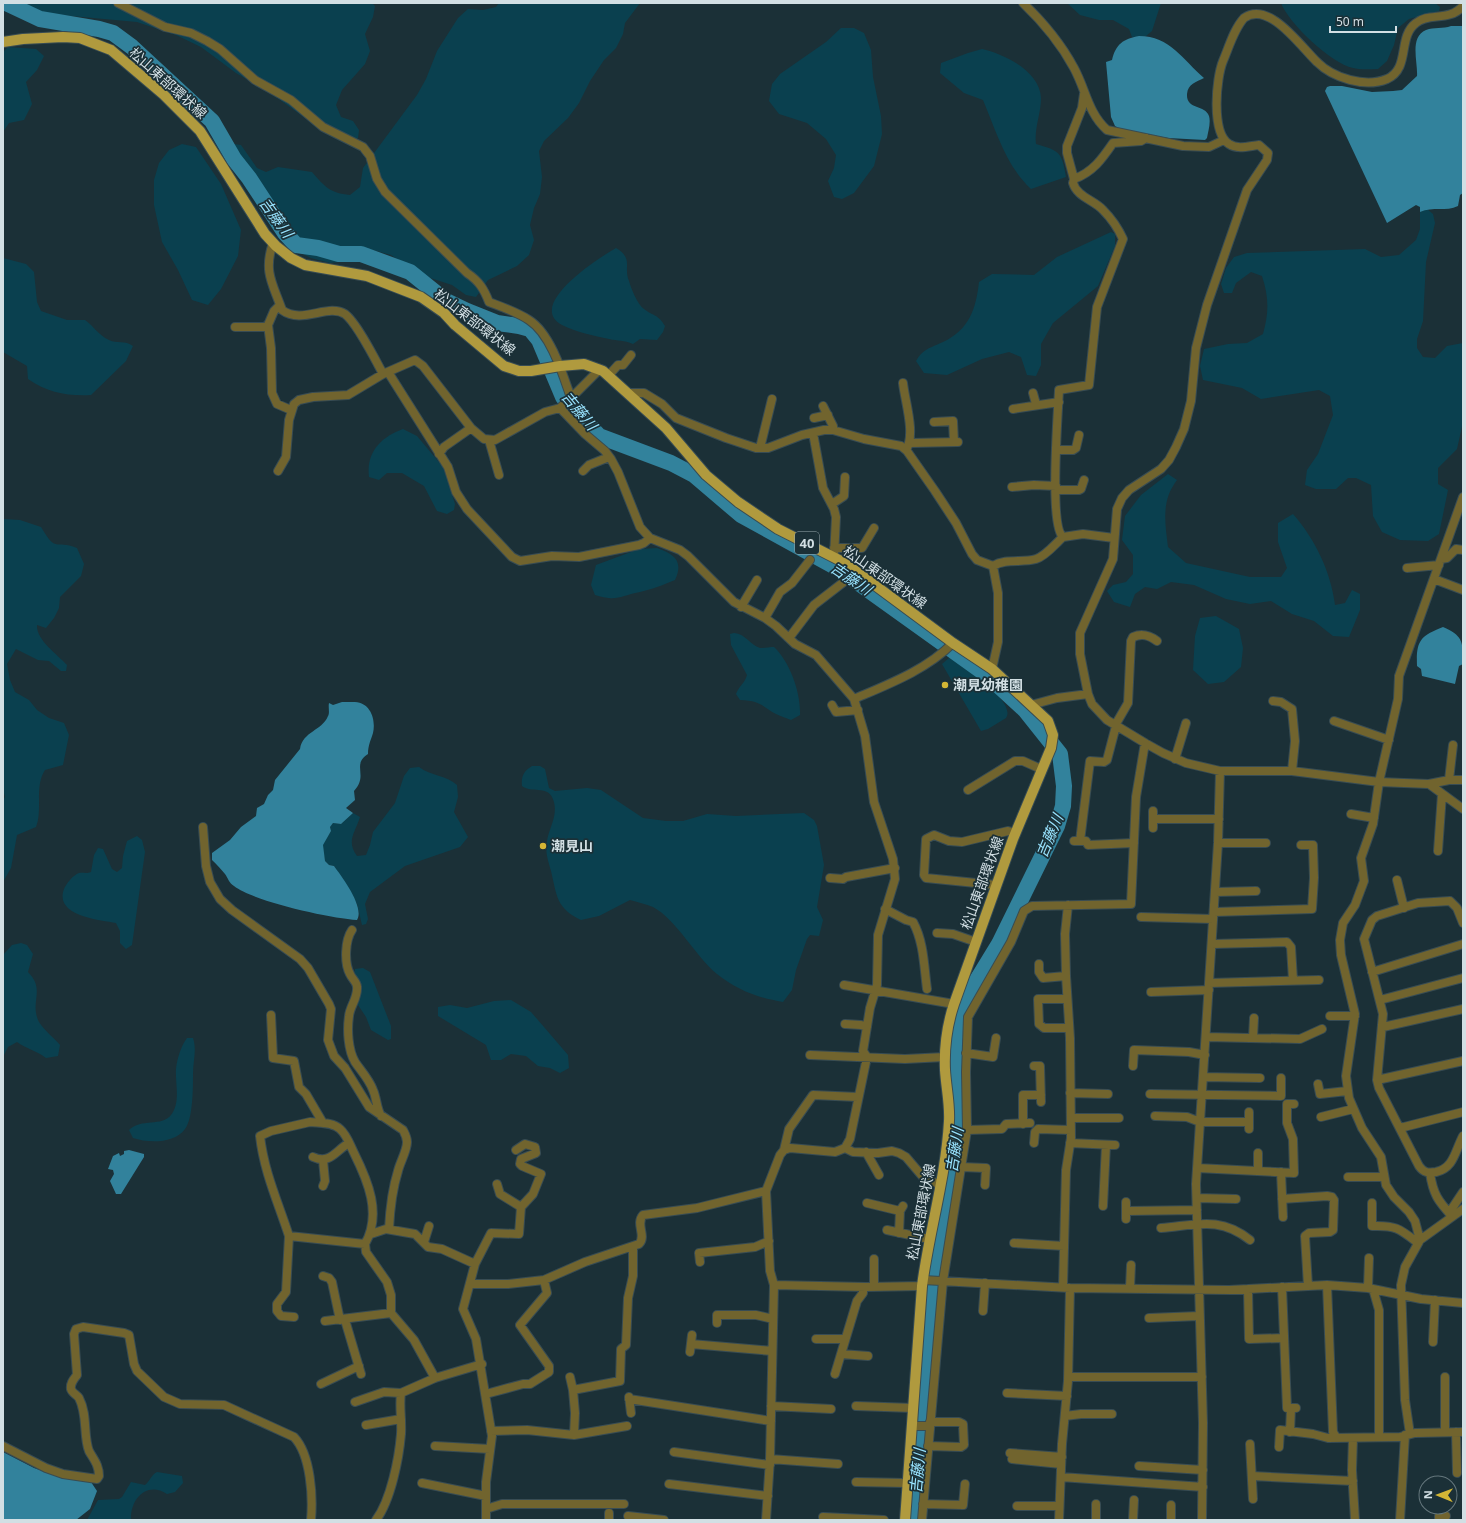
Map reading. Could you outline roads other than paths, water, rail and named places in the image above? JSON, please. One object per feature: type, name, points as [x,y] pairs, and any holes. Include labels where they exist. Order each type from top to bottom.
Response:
[{"type":"main road","name":"松山東部環状線","points":[[3,42],[23,39],[63,37],[80,38],[111,50],[164,95],[200,131],[252,214],[273,243],[291,258],[305,265],[367,276],[421,297],[444,313],[455,325],[504,366],[519,371],[584,364],[600,369],[609,375],[666,428],[706,474],[738,502],[778,528],[834,553],[950,647],[992,669],[1048,721],[1053,735],[1051,748],[996,885],[954,1004],[947,1030],[945,1058],[949,1121],[940,1185],[929,1239],[924,1282],[905,1520]]},
{"type":"street","points":[[118,3],[165,27],[207,40],[220,49],[255,80],[290,100],[323,127],[363,147],[370,156],[377,179],[385,192],[467,273],[477,280],[483,288],[489,302],[529,320],[538,328],[570,399]]},
{"type":"street","points":[[1023,3],[1046,25],[1062,47],[1075,69],[1093,113],[1100,124],[1107,130],[1183,146],[1209,147],[1224,140]]},
{"type":"street","points":[[1463,6],[1444,17],[1427,18],[1417,21],[1407,34],[1403,59],[1400,67],[1388,78],[1374,82],[1355,81],[1331,72],[1316,62],[1278,18],[1272,14],[1257,10],[1250,13],[1240,24],[1222,64],[1219,75],[1216,103],[1219,126],[1224,140],[1230,145],[1238,147],[1259,145],[1268,153],[1267,160],[1247,190],[1207,306],[1196,348],[1191,401],[1184,429],[1169,460],[1162,469],[1129,490],[1122,498],[1117,510],[1113,559],[1080,633],[1080,654],[1088,694],[1099,714],[1145,744],[1175,759],[1220,771],[1292,771],[1380,782],[1429,784],[1449,780],[1463,780]]},
{"type":"street","points":[[1063,537],[1059,534],[1057,527],[1056,450],[1059,390],[1089,384],[1097,306],[1123,239],[1119,230],[1102,209],[1075,188],[1067,153],[1067,146],[1082,108],[1084,94]]},
{"type":"street","points":[[1074,179],[1085,175],[1095,167],[1113,143],[1141,141],[1146,138]]},
{"type":"street","points":[[273,243],[269,255],[268,268],[282,310],[296,316],[337,311],[343,313],[349,318],[448,467],[456,492],[467,509],[512,557],[520,561],[552,556],[579,557],[639,545],[650,538]]},
{"type":"street","points":[[280,305],[274,311],[268,324],[271,348],[273,397],[277,404],[291,410]]},
{"type":"street","points":[[235,327],[264,327],[268,324]]},
{"type":"street","points":[[609,375],[618,365],[623,365],[631,355]]},
{"type":"street","points":[[278,471],[286,457],[291,410],[294,404],[306,398],[348,395],[386,373],[409,362],[416,360],[420,362],[476,434],[489,440],[500,438],[544,412],[562,407],[600,369]]},
{"type":"street","points":[[903,383],[908,413],[908,447],[956,523],[972,554],[978,560],[993,566],[1013,560],[1036,559],[1046,553],[1063,537],[1083,534],[1114,538]]},
{"type":"street","points":[[629,393],[644,393],[662,404],[676,418],[726,438],[760,448],[768,448],[813,433],[833,430],[864,439],[908,447],[956,442],[953,421],[934,422]]},
{"type":"street","points":[[1033,393],[1036,404]]},
{"type":"street","points":[[760,448],[772,399]]},
{"type":"street","points":[[1013,408],[1059,402]]},
{"type":"street","points":[[823,406],[833,426],[833,430]]},
{"type":"street","points":[[562,407],[609,457],[618,472],[640,527],[650,538],[680,550],[740,607],[765,618],[795,644],[816,655],[854,698],[858,710],[865,736],[874,802],[888,840],[895,868],[895,879],[878,935],[877,985],[870,1008],[863,1051],[867,1057],[850,1138],[845,1148],[835,1152],[790,1148],[784,1150]]},
{"type":"street","points":[[814,418],[828,415]]},
{"type":"street","points":[[439,454],[444,447],[471,428]]},
{"type":"street","points":[[813,433],[823,488],[832,504],[836,517],[834,553],[862,548],[874,528]]},
{"type":"street","points":[[1056,450],[1073,450],[1076,448],[1079,435]]},
{"type":"street","points":[[489,440],[499,475]]},
{"type":"street","points":[[583,471],[589,465],[609,457]]},
{"type":"street","points":[[832,504],[844,496],[845,477]]},
{"type":"street","points":[[1012,488],[1034,485],[1078,490],[1081,489],[1084,480]]},
{"type":"street","points":[[1420,1241],[1415,1221],[1409,1212],[1389,1191],[1384,1177],[1381,1157],[1362,1128],[1353,1109],[1347,1091],[1346,1076],[1355,1016],[1354,1004],[1341,955],[1340,940],[1343,924],[1355,905],[1364,881],[1361,858],[1374,818],[1380,782],[1398,699],[1399,676],[1463,497]]},
{"type":"street","points":[[1407,568],[1440,562],[1456,549],[1463,550]]},
{"type":"street","points":[[765,618],[780,592],[792,583],[810,560]]},
{"type":"street","points":[[992,669],[998,642],[998,593],[993,566]]},
{"type":"street","points":[[1434,579],[1463,590]]},
{"type":"street","points":[[740,607],[757,580]]},
{"type":"street","points":[[789,638],[814,605],[845,581]]},
{"type":"street","points":[[1134,843],[1088,845],[1086,841],[1077,841],[1090,761],[1104,762],[1107,760],[1116,726],[1128,703],[1131,641],[1133,638],[1142,634],[1150,636],[1157,641]]},
{"type":"street","points":[[854,698],[887,685],[926,665],[950,647]]},
{"type":"street","points":[[1031,705],[1058,698],[1088,694]]},
{"type":"street","points":[[1273,701],[1282,702],[1292,709],[1295,741],[1292,771]]},
{"type":"street","points":[[832,705],[836,712],[858,710]]},
{"type":"street","points":[[1334,721],[1389,740]]},
{"type":"street","points":[[1175,759],[1186,723]]},
{"type":"street","points":[[922,1520],[941,1281],[967,1130],[966,1053],[968,1017],[1011,942],[1024,911],[1032,906],[1068,904],[1131,904],[1136,797],[1145,744]]},
{"type":"street","points":[[1449,780],[1453,745]]},
{"type":"street","points":[[972,790],[1015,760],[1023,761],[1041,770]]},
{"type":"street","points":[[1202,1520],[1202,1377],[1198,1289],[1197,1168],[1214,916],[1220,771]]},
{"type":"street","points":[[1429,784],[1463,808]]},
{"type":"street","points":[[1438,851],[1442,794]]},
{"type":"street","points":[[1351,814],[1374,818]]},
{"type":"street","points":[[1153,828],[1153,815],[1219,819]]},
{"type":"street","points":[[203,826],[206,866],[215,892],[232,910],[300,959],[308,968],[331,1009],[328,1032],[329,1046],[368,1107],[403,1130],[407,1140],[392,1196],[389,1229]]},
{"type":"street","points":[[996,885],[926,878],[924,875],[926,839],[934,835],[949,841],[962,842],[1008,831],[1016,833]]},
{"type":"street","points":[[1218,843],[1261,841]]},
{"type":"street","points":[[1141,917],[1297,913],[1312,909],[1314,878],[1313,845],[1300,845]]},
{"type":"street","points":[[830,878],[843,879],[846,877],[895,868]]},
{"type":"street","points":[[1397,880],[1404,908]]},
{"type":"street","points":[[1215,892],[1256,891]]},
{"type":"street","points":[[1463,924],[1457,908],[1450,902],[1418,904],[1377,916],[1372,920],[1364,939],[1383,1014],[1377,1080],[1379,1088],[1423,1172],[1430,1173],[1449,1166],[1463,1136]]},
{"type":"street","points":[[1059,1520],[1061,1460],[1068,1377],[1067,1287],[1064,1246],[1066,1170],[1071,1130],[1069,1028],[1066,999],[1066,934],[1068,904]]},
{"type":"street","points":[[885,909],[913,922],[915,925],[922,947],[927,989]]},
{"type":"street","points":[[352,930],[347,936],[348,967],[350,975],[357,985],[357,992],[349,1016],[349,1046],[352,1056],[363,1071],[374,1092],[376,1107],[382,1117]]},
{"type":"street","points":[[937,933],[953,934],[976,942]]},
{"type":"street","points":[[1212,944],[1287,942],[1291,946],[1292,980]]},
{"type":"street","points":[[1372,972],[1463,944]]},
{"type":"street","points":[[1038,964],[1039,972],[1043,978],[1066,976]]},
{"type":"street","points":[[1380,1000],[1463,978]]},
{"type":"street","points":[[1151,992],[1168,988],[1209,987],[1292,980],[1319,980]]},
{"type":"street","points":[[844,985],[954,1004]]},
{"type":"street","points":[[1066,999],[1038,999],[1039,1024],[1044,1028],[1069,1028]]},
{"type":"street","points":[[1383,1027],[1463,1010]]},
{"type":"street","points":[[271,1016],[273,1058],[294,1061],[299,1087],[306,1094],[323,1123]]},
{"type":"street","points":[[1330,1016],[1355,1016]]},
{"type":"street","points":[[1253,1038],[1254,1018]]},
{"type":"street","points":[[846,1024],[867,1027]]},
{"type":"street","points":[[1206,1037],[1300,1040],[1322,1029]]},
{"type":"street","points":[[966,1053],[993,1057],[996,1038]]},
{"type":"street","points":[[1133,1066],[1134,1050],[1189,1052],[1205,1055]]},
{"type":"street","points":[[810,1054],[867,1057],[945,1058]]},
{"type":"street","points":[[1377,1080],[1463,1061]]},
{"type":"street","points":[[967,1130],[1002,1129],[1006,1124],[1026,1123],[1023,1095],[1041,1099],[1040,1066],[1034,1066]]},
{"type":"street","points":[[1203,1076],[1260,1078]]},
{"type":"street","points":[[1150,1094],[1281,1096],[1281,1078]]},
{"type":"street","points":[[1318,1084],[1320,1094],[1347,1091]]},
{"type":"street","points":[[1281,1087],[1290,1087]]},
{"type":"street","points":[[1070,1093],[1108,1094]]},
{"type":"street","points":[[766,1520],[770,1462],[774,1285],[770,1271],[766,1191],[780,1155],[784,1150],[789,1130],[813,1095],[858,1097]]},
{"type":"street","points":[[1197,1168],[1294,1173],[1293,1140],[1287,1124],[1287,1104],[1294,1104]]},
{"type":"street","points":[[1321,1117],[1353,1109]]},
{"type":"street","points":[[1155,1116],[1187,1117],[1200,1122],[1249,1126],[1249,1112]]},
{"type":"street","points":[[1400,1128],[1463,1112]]},
{"type":"street","points":[[1071,1118],[1119,1118]]},
{"type":"street","points":[[294,1317],[281,1316],[277,1311],[277,1304],[286,1292],[289,1236],[279,1205],[267,1177],[260,1136],[271,1131],[291,1128],[303,1124],[323,1123],[340,1128],[366,1178],[372,1201],[371,1234],[365,1244],[366,1252],[387,1282],[391,1295],[392,1313],[414,1340],[435,1378]]},
{"type":"street","points":[[1034,1143],[1035,1132],[1038,1129],[1071,1130]]},
{"type":"street","points":[[313,1157],[323,1160],[332,1157],[338,1153],[342,1147],[349,1143]]},
{"type":"street","points":[[1070,1143],[1115,1145]]},
{"type":"street","points":[[486,1520],[486,1496],[491,1431],[482,1364],[476,1338],[463,1309],[475,1264],[491,1233],[519,1234],[521,1207],[533,1194],[541,1174],[520,1164],[521,1159],[536,1153],[535,1147],[525,1144],[516,1150]]},
{"type":"street","points":[[1103,1206],[1106,1145]]},
{"type":"street","points":[[845,1148],[853,1152],[892,1151],[899,1153],[906,1157],[923,1177],[940,1185]]},
{"type":"street","points":[[866,1152],[879,1175]]},
{"type":"street","points":[[1258,1153],[1258,1171]]},
{"type":"street","points":[[323,1160],[325,1181],[323,1186]]},
{"type":"street","points":[[961,1167],[986,1168],[985,1185]]},
{"type":"street","points":[[1281,1172],[1283,1217]]},
{"type":"street","points":[[1430,1173],[1434,1194],[1450,1214]]},
{"type":"street","points":[[1348,1177],[1384,1177]]},
{"type":"street","points":[[497,1184],[500,1194],[521,1207]]},
{"type":"street","points":[[470,1284],[508,1284],[544,1280],[585,1262],[633,1247],[641,1242],[642,1236],[639,1222],[643,1215],[696,1208],[766,1191]]},
{"type":"street","points":[[1400,1520],[1408,1435],[1404,1400],[1401,1295],[1404,1271],[1420,1241],[1428,1236],[1450,1214],[1463,1192]]},
{"type":"street","points":[[1282,1199],[1326,1196],[1332,1197],[1334,1200],[1333,1230],[1309,1233],[1305,1236],[1308,1286]]},
{"type":"street","points":[[1197,1198],[1236,1199]]},
{"type":"street","points":[[1126,1202],[1126,1215],[1197,1210]]},
{"type":"street","points":[[867,1203],[902,1208],[899,1233]]},
{"type":"street","points":[[1372,1203],[1372,1226],[1390,1225],[1420,1241]]},
{"type":"street","points":[[1450,1214],[1463,1209]]},
{"type":"street","points":[[1161,1228],[1209,1224],[1229,1227],[1237,1230],[1250,1240]]},
{"type":"street","points":[[424,1242],[429,1226]]},
{"type":"street","points":[[371,1234],[379,1230],[389,1229],[415,1234],[428,1246],[442,1249],[475,1264]]},
{"type":"street","points":[[887,1230],[929,1239]]},
{"type":"street","points":[[289,1236],[365,1244]]},
{"type":"street","points":[[700,1262],[699,1253],[755,1247],[769,1241]]},
{"type":"street","points":[[1014,1244],[1064,1246]]},
{"type":"street","points":[[573,1390],[620,1381],[621,1349],[626,1345],[628,1298],[633,1276],[633,1247]]},
{"type":"street","points":[[1369,1258],[1370,1288],[1379,1310],[1378,1436]]},
{"type":"street","points":[[874,1260],[874,1287]]},
{"type":"street","points":[[1130,1288],[1131,1265]]},
{"type":"street","points":[[323,1276],[329,1278],[332,1282],[342,1320],[361,1374]]},
{"type":"street","points":[[486,1394],[523,1384],[530,1384],[549,1372],[549,1366],[520,1325],[547,1293],[544,1280]]},
{"type":"street","points":[[774,1285],[874,1287],[941,1281],[1067,1287],[1198,1289],[1248,1289],[1327,1285],[1370,1288],[1401,1295],[1463,1303]]},
{"type":"street","points":[[983,1311],[985,1283]]},
{"type":"street","points":[[1327,1285],[1333,1432],[1336,1437]]},
{"type":"street","points":[[835,1374],[857,1301],[863,1293],[863,1287]]},
{"type":"street","points":[[1282,1287],[1287,1408],[1294,1408],[1290,1432]]},
{"type":"street","points":[[1248,1289],[1249,1339],[1284,1338]]},
{"type":"street","points":[[1433,1342],[1435,1300]]},
{"type":"street","points":[[325,1321],[392,1313]]},
{"type":"street","points":[[717,1323],[717,1315],[756,1315],[773,1319]]},
{"type":"street","points":[[1149,1318],[1199,1316]]},
{"type":"street","points":[[3,1446],[46,1468],[63,1474],[97,1479],[99,1476],[99,1467],[89,1450],[83,1410],[79,1398],[72,1391],[71,1387],[73,1380],[77,1375],[74,1334],[76,1330],[83,1327],[124,1333],[129,1335],[134,1364],[137,1371],[164,1397],[180,1404],[219,1403],[294,1438],[302,1447],[312,1492],[311,1520]]},
{"type":"street","points":[[692,1335],[691,1348],[772,1351]]},
{"type":"street","points":[[816,1339],[845,1339]]},
{"type":"street","points":[[841,1354],[868,1356]]},
{"type":"street","points":[[355,1402],[384,1392],[401,1393],[435,1378],[482,1364]]},
{"type":"street","points":[[321,1384],[359,1366]]},
{"type":"street","points":[[570,1377],[575,1413],[574,1435]]},
{"type":"street","points":[[1068,1377],[1202,1377]]},
{"type":"street","points":[[1445,1377],[1445,1431]]},
{"type":"street","points":[[376,1520],[381,1514],[390,1488],[400,1439],[401,1393]]},
{"type":"street","points":[[1007,1393],[1067,1396]]},
{"type":"street","points":[[631,1413],[629,1398],[771,1421]]},
{"type":"street","points":[[771,1406],[831,1409]]},
{"type":"street","points":[[856,1406],[913,1408]]},
{"type":"street","points":[[1065,1416],[1081,1414],[1112,1414]]},
{"type":"street","points":[[366,1425],[401,1419]]},
{"type":"street","points":[[913,1426],[959,1422],[963,1424],[965,1440],[964,1445],[961,1447],[928,1446]]},
{"type":"street","points":[[491,1431],[527,1430],[574,1435],[627,1426]]},
{"type":"street","points":[[1279,1446],[1280,1430],[1328,1438],[1408,1435],[1445,1431],[1459,1432],[1457,1473]]},
{"type":"street","points":[[1353,1438],[1355,1520]]},
{"type":"street","points":[[1250,1444],[1253,1499]]},
{"type":"street","points":[[435,1446],[490,1449]]},
{"type":"street","points":[[674,1452],[770,1462],[838,1464]]},
{"type":"street","points":[[1011,1456],[1061,1460]]},
{"type":"street","points":[[1139,1466],[1203,1470]]},
{"type":"street","points":[[1252,1476],[1353,1481]]},
{"type":"street","points":[[1061,1477],[1203,1487]]},
{"type":"street","points":[[856,1482],[907,1483]]},
{"type":"street","points":[[422,1483],[486,1496]]},
{"type":"street","points":[[669,1484],[768,1496]]},
{"type":"street","points":[[923,1504],[963,1505],[965,1484]]},
{"type":"street","points":[[1133,1520],[1134,1500]]},
{"type":"street","points":[[486,1509],[502,1504],[624,1504]]},
{"type":"street","points":[[1096,1504],[1096,1520]]},
{"type":"street","points":[[1171,1505],[1171,1520]]},
{"type":"street","points":[[1017,1506],[1059,1506]]},
{"type":"street","points":[[628,1516],[664,1520]]},
{"type":"street","points":[[823,1517],[884,1520]]},
{"type":"waterway","name":"吉藤川","points":[[6,3],[40,19],[99,29],[113,33],[132,47],[212,121],[234,159],[249,178],[285,233],[296,245],[318,248],[339,254],[361,254],[410,272],[446,301],[467,311],[497,323],[530,329],[539,340],[563,397],[599,436],[671,463],[694,475],[741,515],[839,569],[987,675],[1025,710],[1060,754],[1064,786],[1063,806],[1057,826],[999,944],[966,998],[960,1013],[958,1057],[960,1125],[937,1258],[926,1366],[914,1520]]},
{"type":"place","name":"潮見幼稚園","points":[[945,685]]},
{"type":"place","name":"潮見山","points":[[543,846]]}]
